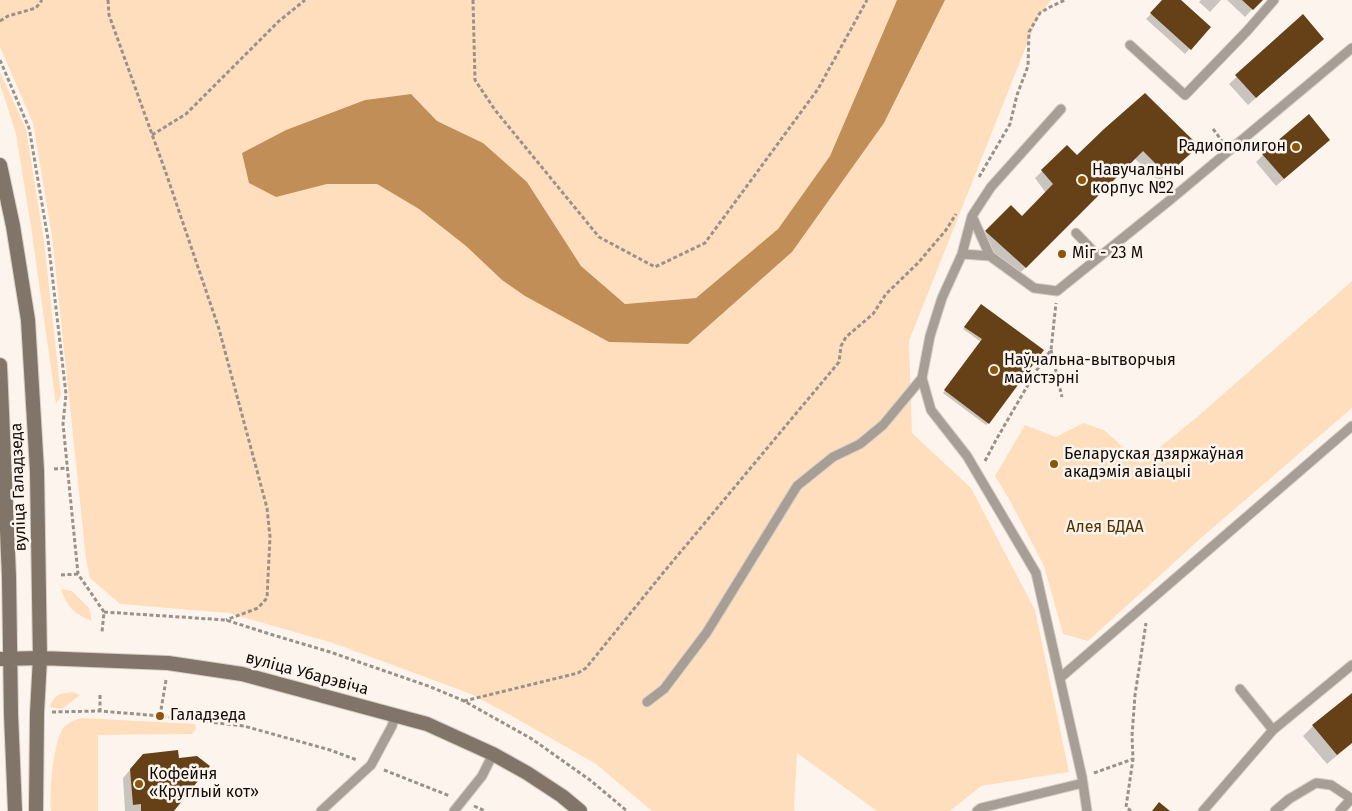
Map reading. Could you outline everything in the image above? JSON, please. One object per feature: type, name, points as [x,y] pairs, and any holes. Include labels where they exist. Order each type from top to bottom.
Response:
[{"type":"main road","name":"вуліца Галадзеда","points":[[0,165],[13,226],[28,320],[37,471],[40,658],[37,713],[36,811]]},
{"type":"main road","name":"вуліца Галадзеда","points":[[0,365],[9,577],[6,659],[11,714],[15,811]]},
{"type":"main road","name":"вуліца Убарэвіча","points":[[6,659],[40,658],[168,663],[242,674],[427,724],[493,754],[527,773],[562,796],[580,811]]},
{"type":"lane","points":[[1130,45],[1185,95],[1274,0]]},
{"type":"lane","points":[[972,216],[990,256],[1034,288],[1057,291],[1170,200],[1352,48]]},
{"type":"lane","points":[[1061,109],[990,187],[972,216],[962,254],[942,298],[930,336],[922,378],[931,410],[967,456],[1036,573],[1082,780],[1087,811]]},
{"type":"lane","points":[[1076,233],[1099,257]]},
{"type":"lane","points":[[962,254],[990,256]]},
{"type":"lane","points":[[647,702],[664,689],[708,632],[797,486],[833,457],[860,444],[883,425],[922,378]]},
{"type":"lane","points":[[1060,678],[1352,426]]},
{"type":"lane","points":[[1203,811],[1273,730],[1352,665]]},
{"type":"lane","points":[[1240,689],[1273,730]]},
{"type":"lane","points":[[321,811],[371,765],[396,715]]},
{"type":"lane","points":[[454,811],[482,776],[493,754]]},
{"type":"lane","points":[[977,811],[981,808],[1082,780]]},
{"type":"lane","points":[[1275,811],[1289,799],[1316,783],[1331,785],[1352,798],[1340,811]]},
{"type":"path","points":[[0,21],[8,16],[36,8],[42,0]]},
{"type":"path","points":[[108,0],[109,15],[166,173],[219,329],[267,508],[270,537],[267,598],[258,608],[226,620]]},
{"type":"path","points":[[152,135],[186,114],[279,21],[305,0]]},
{"type":"path","points":[[473,0],[475,80],[495,110],[599,237],[655,267],[705,243],[818,89],[867,0]]},
{"type":"path","points":[[978,178],[1010,124],[1017,95],[1028,66],[1029,32],[1040,13],[1050,6],[1065,0]]},
{"type":"path","points":[[0,60],[29,128],[48,239],[66,394],[64,424],[78,574],[104,612],[102,632]]},
{"type":"path","points":[[1213,129],[1223,142]]},
{"type":"path","points":[[464,701],[578,673],[586,668],[839,362],[841,346],[846,337],[873,314],[886,294],[918,263],[946,230],[960,208]]},
{"type":"path","points":[[1057,291],[1051,350],[1062,397]]},
{"type":"path","points":[[978,475],[1036,371],[1051,350]]},
{"type":"path","points":[[60,575],[78,574]]},
{"type":"path","points":[[1131,811],[1126,806],[1133,759],[1132,736],[1135,695],[1142,640],[1150,600]]},
{"type":"path","points":[[104,612],[226,620],[330,652],[430,687],[464,701],[532,739],[590,780],[627,811]]},
{"type":"path","points":[[160,716],[168,663]]},
{"type":"path","points":[[100,696],[100,711]]},
{"type":"path","points":[[37,713],[100,711],[244,726],[330,750],[485,811]]},
{"type":"path","points":[[1082,780],[1133,759]]},
{"type":"green space","points":[[0,0],[897,0],[830,156],[778,229],[696,298],[625,304],[581,266],[527,182],[483,143],[437,121],[411,94],[365,100],[286,130],[242,153],[276,196],[327,184],[377,184],[419,209],[466,246],[502,280],[609,342],[687,344],[792,252],[884,123],[945,0],[1051,0],[1037,19],[909,341],[912,433],[971,488],[1035,610],[1069,772],[981,786],[950,811],[877,811],[797,753],[795,811],[652,811],[596,764],[471,694],[333,643],[228,613],[120,604],[90,578],[86,559],[52,236],[33,123],[0,47]]},
{"type":"green space","points":[[0,72],[26,129],[44,241],[61,396],[56,404],[16,134],[0,84]]},
{"type":"green space","name":"Алея БДАА","points":[[1352,281],[1352,408],[1201,538],[1088,641],[1063,634],[1044,566],[995,476],[1025,425],[1056,437],[1083,423],[1104,430],[1140,463],[1196,418]]},
{"type":"green space","points":[[61,589],[72,591],[89,608],[92,621],[72,609]]},
{"type":"green space","points":[[73,692],[80,695],[62,709],[50,707],[58,695]]},
{"type":"green space","points":[[82,718],[195,724],[196,728],[192,734],[98,735],[98,811],[51,811],[53,768],[60,734],[68,724]]},
{"type":"shaded area","points":[[897,0],[945,0],[884,123],[792,252],[688,344],[609,342],[525,296],[502,280],[466,246],[419,209],[377,184],[327,184],[276,197],[249,183],[242,153],[286,130],[365,100],[411,94],[437,121],[483,143],[527,182],[581,266],[625,304],[696,298],[778,229],[830,156]]},
{"type":"building","points":[[1162,0],[1181,0],[1211,27],[1191,50],[1150,13]]},
{"type":"building","points":[[1242,0],[1263,0],[1253,10]]},
{"type":"building","points":[[1303,14],[1324,39],[1256,98],[1235,75]]},
{"type":"building","name":"Навучальны корпус №2","points":[[1145,93],[1199,146],[1167,175],[1143,151],[1026,268],[985,231],[1011,205],[1022,216],[1053,184],[1041,170],[1067,145],[1077,155]]},
{"type":"building","name":"Радиополигон","points":[[1309,114],[1330,140],[1284,179],[1262,154]]},
{"type":"building","name":"Наўчальна-вытворчыя майстэрні","points":[[981,304],[1044,350],[989,424],[944,390],[982,339],[964,327]]},
{"type":"building","points":[[1352,693],[1352,743],[1337,755],[1312,725]]},
{"type":"building","points":[[178,750],[179,758],[197,756],[210,766],[174,811],[141,811],[141,804],[133,805],[130,769],[143,754]]},
{"type":"building","points":[[1159,802],[1170,811],[1152,811]]},
{"type":"place","name":"Радиополигон","points":[[1296,147]]},
{"type":"place","name":"Навучальны корпус №2","points":[[1082,180]]},
{"type":"place","name":"Міг - 23 М","points":[[1062,254]]},
{"type":"place","name":"Наўчальна-вытворчыя майстэрні","points":[[994,370]]},
{"type":"place","name":"Беларуская дзяржаўная акадэмія авіацыі","points":[[1054,464]]},
{"type":"place","name":"Галадзеда","points":[[160,716]]},
{"type":"place","name":"Кофейня «Круглый кот»","points":[[139,784]]}]
